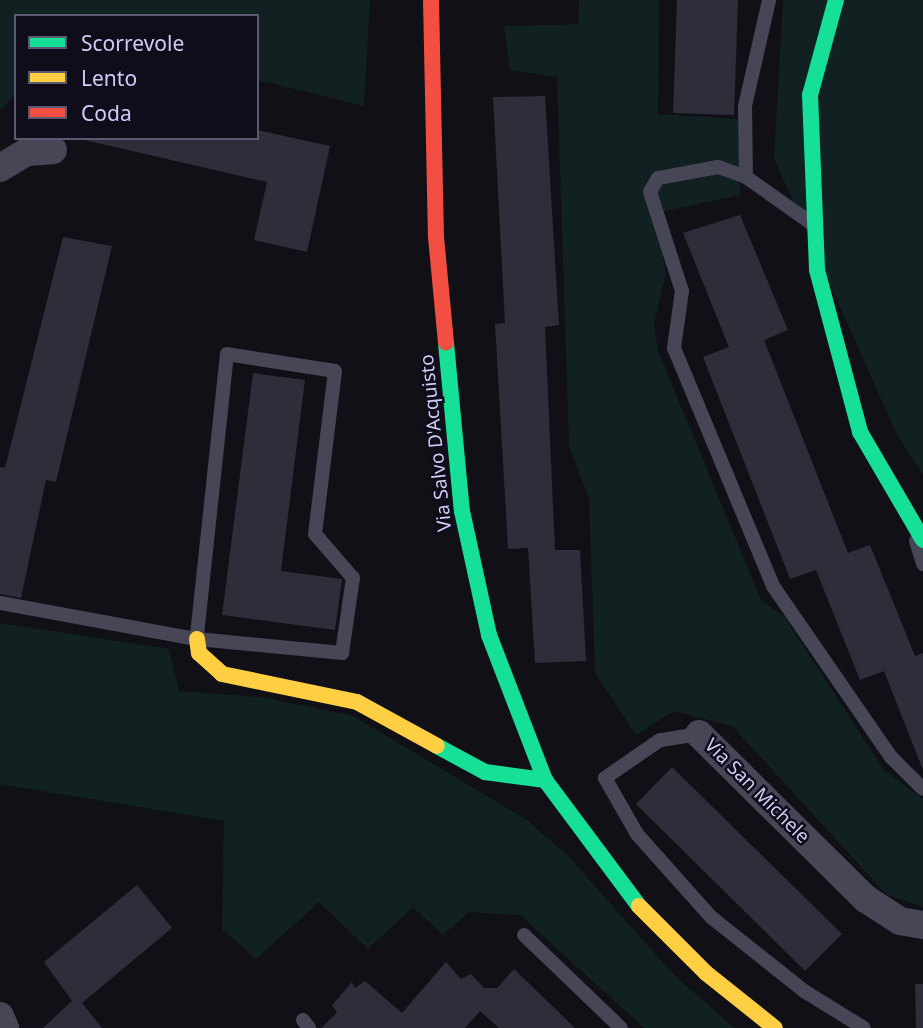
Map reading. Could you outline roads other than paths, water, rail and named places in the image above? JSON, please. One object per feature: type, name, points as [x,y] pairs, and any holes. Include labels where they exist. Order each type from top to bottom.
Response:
[{"type":"street","name":"Via Salvo D'Acquisto","points":[[430,0],[436,237],[462,511],[489,635],[545,780],[629,897],[706,973],[775,1028]]},
{"type":"street","points":[[836,0],[810,95],[817,270],[860,432],[918,535]]},
{"type":"street","points":[[0,168],[27,152],[53,150]]},
{"type":"street","points":[[197,639],[199,653],[222,674],[357,702],[485,772],[545,780]]},
{"type":"street","name":"Via San Michele","points":[[699,734],[866,898],[900,921],[923,925]]},
{"type":"street","points":[[0,1016],[5,1028]]},
{"type":"lane","points":[[746,177],[746,106],[769,0]]},
{"type":"lane","points":[[816,226],[746,177],[718,167],[658,178],[650,192],[682,291],[674,348],[773,586],[891,757],[923,789]]},
{"type":"lane","points":[[0,603],[197,639],[342,653],[352,578],[315,534],[335,371],[227,354],[197,639]]},
{"type":"lane","points":[[918,535],[923,564]]},
{"type":"lane","name":"Via San Michele","points":[[699,734],[660,740],[605,778],[637,834],[711,916],[803,991],[864,1028]]},
{"type":"lane","points":[[524,935],[621,1028]]}]
